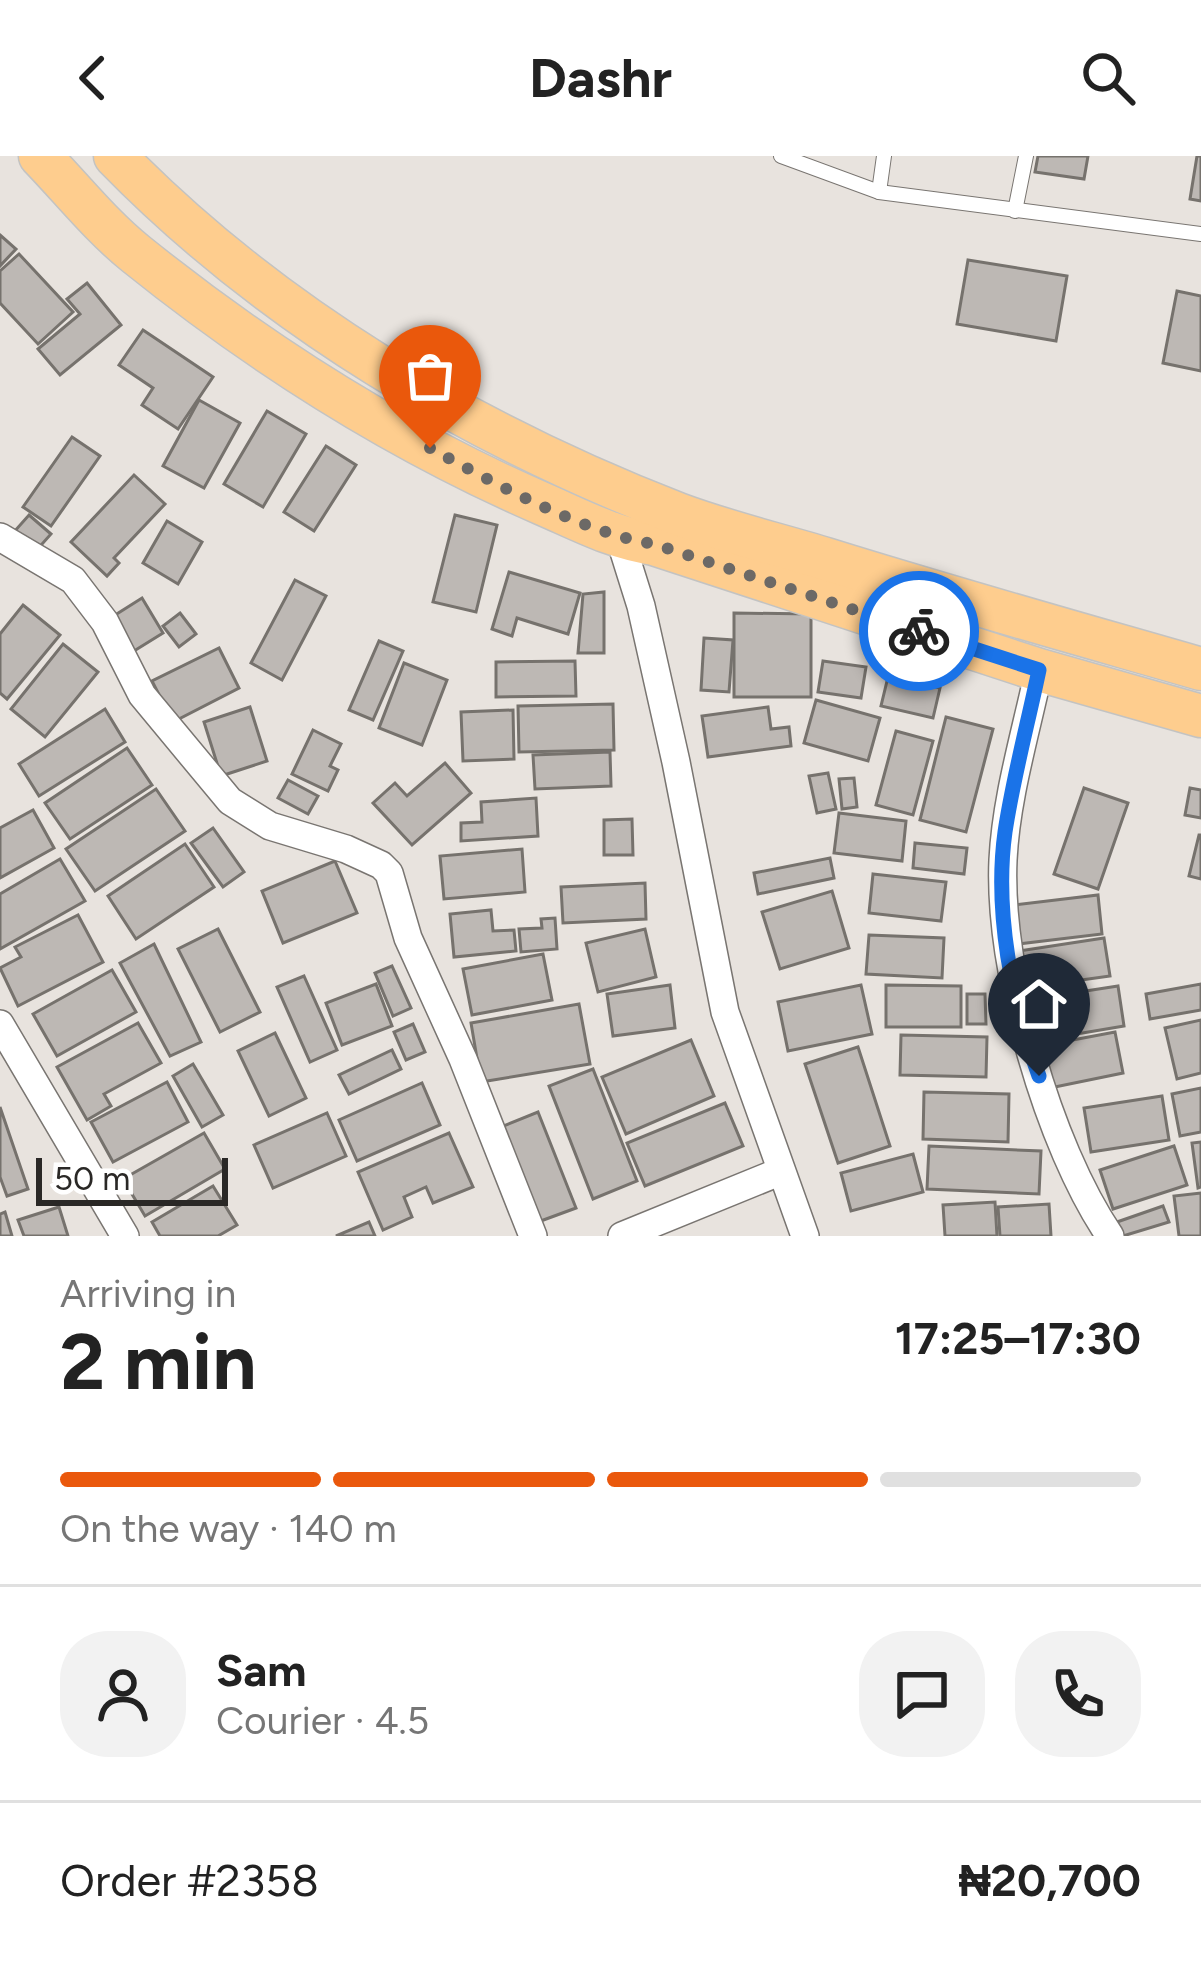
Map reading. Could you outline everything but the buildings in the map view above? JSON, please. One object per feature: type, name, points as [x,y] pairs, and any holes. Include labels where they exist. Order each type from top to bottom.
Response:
[{"type":"main road","points":[[40,156],[133,251],[246,335],[487,479],[620,539],[654,544],[1039,670],[1201,716]]},
{"type":"main road","points":[[115,156],[223,252],[324,332],[541,456],[681,515],[1201,670]]},
{"type":"street","points":[[0,536],[74,580],[105,622],[142,695],[230,801],[270,826],[346,849],[389,873],[407,938],[463,1059],[533,1236]]},
{"type":"street","points":[[620,539],[641,606],[676,762],[725,1012],[805,1236]]},
{"type":"street","points":[[1039,670],[1005,830],[1006,919],[1027,1043],[1081,1185],[1110,1236]]},
{"type":"street","points":[[0,1024],[11,1068],[125,1236]]},
{"type":"street","points":[[622,1236],[779,1172]]},
{"type":"lane","points":[[781,156],[879,192],[1201,234]]},
{"type":"lane","points":[[879,192],[884,156]]},
{"type":"lane","points":[[1016,211],[1026,156]]},
{"type":"way so far","points":[[430,448],[620,539],[654,544],[919,631]]},
{"type":"route","points":[[919,631],[1039,670],[1005,830],[1003,863],[1014,983],[1039,1076]]}]
